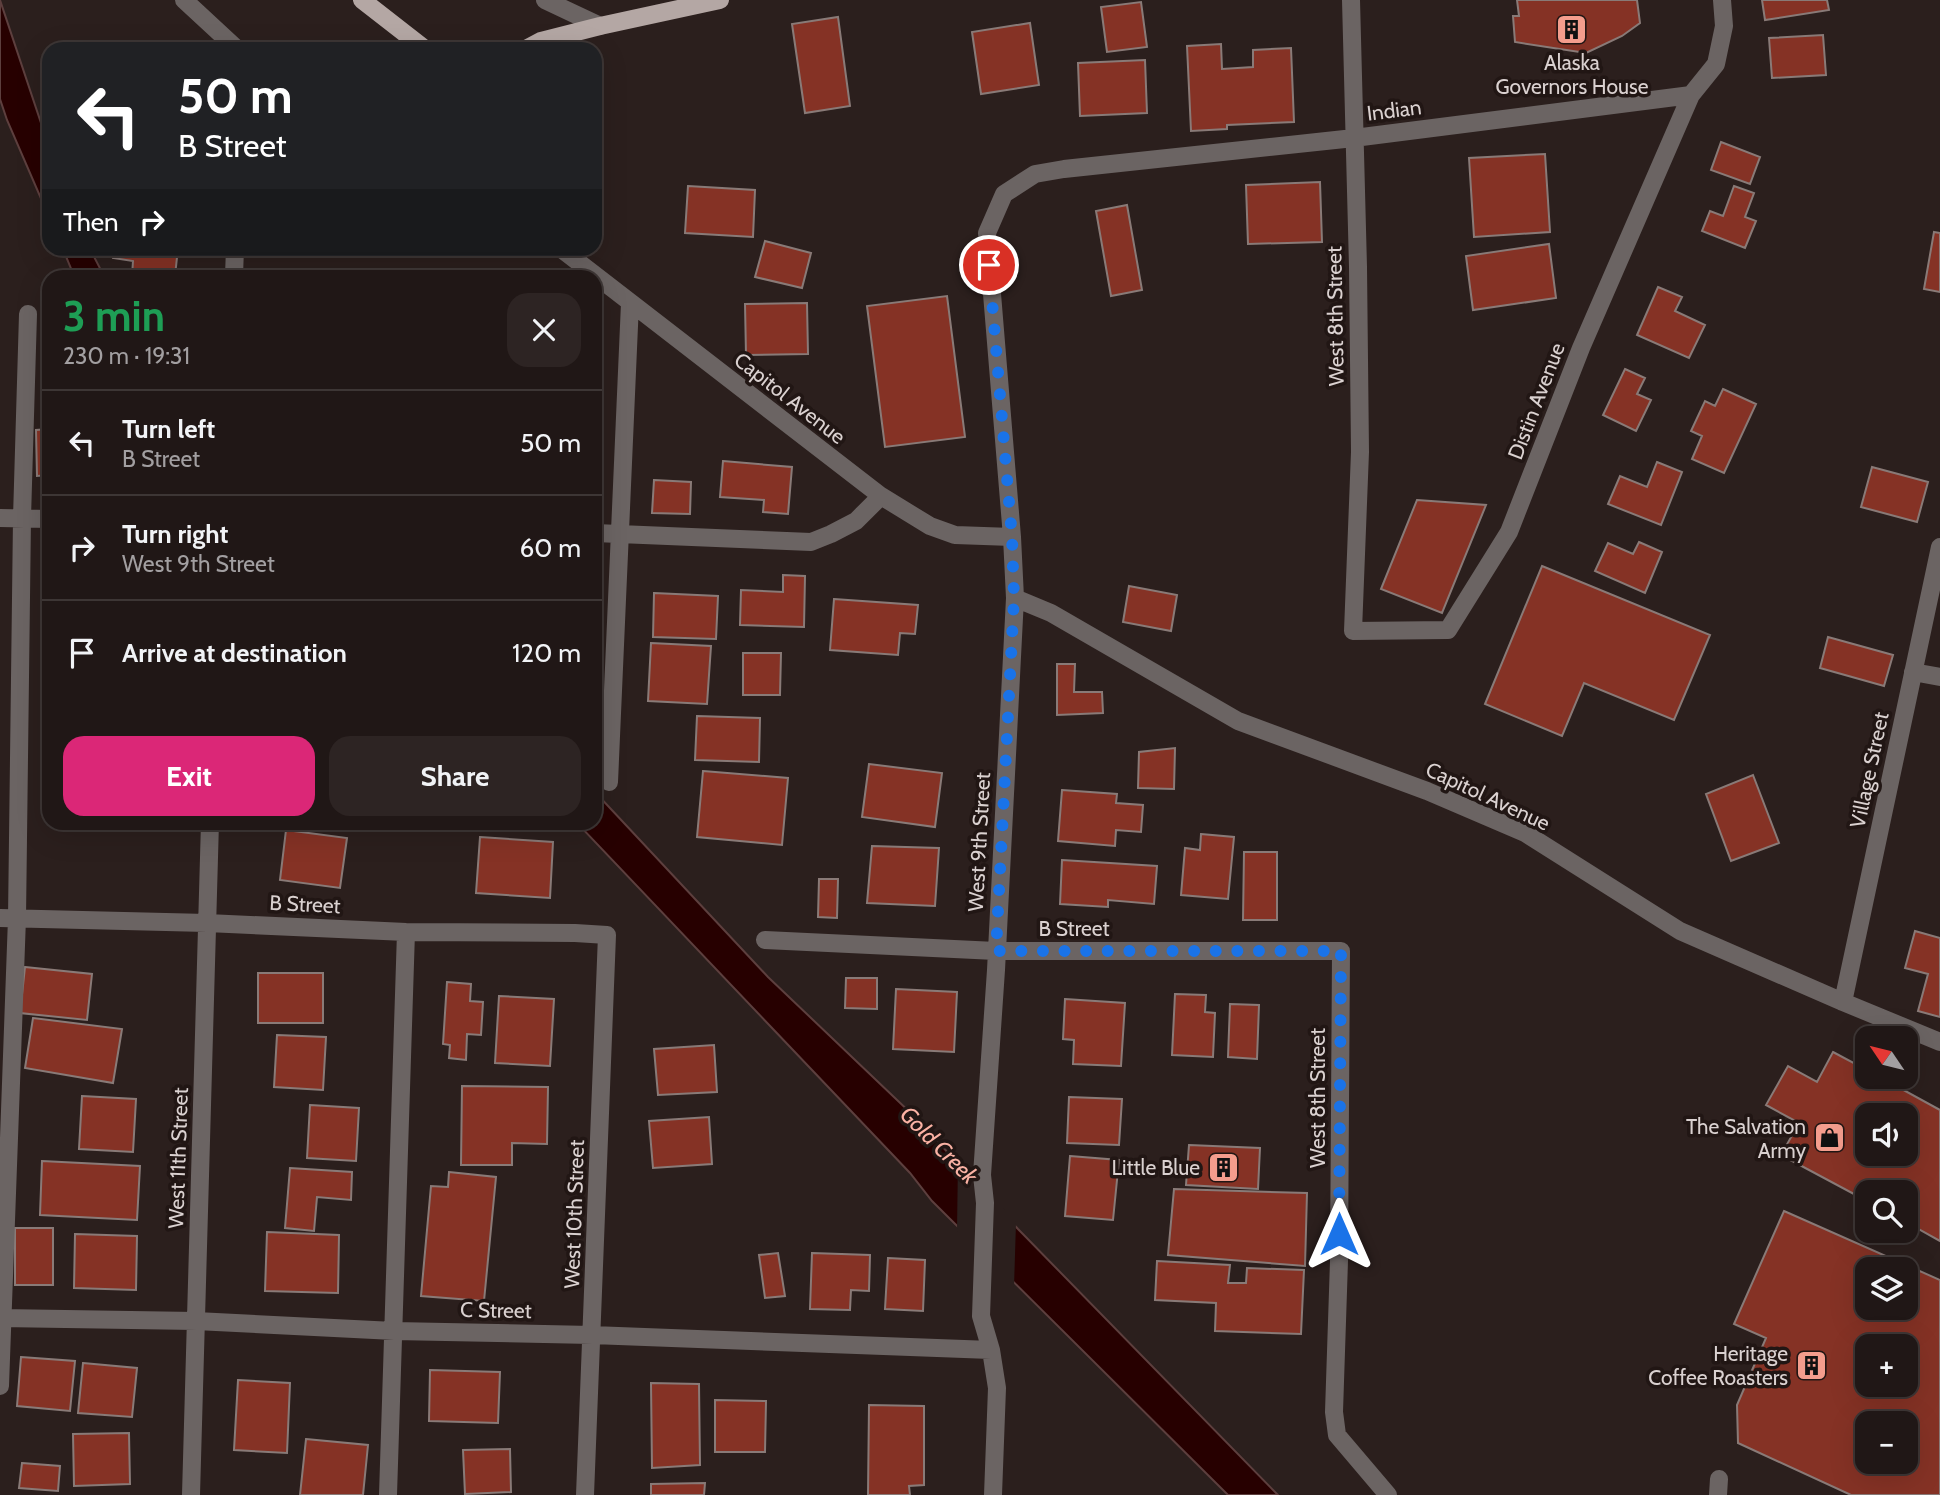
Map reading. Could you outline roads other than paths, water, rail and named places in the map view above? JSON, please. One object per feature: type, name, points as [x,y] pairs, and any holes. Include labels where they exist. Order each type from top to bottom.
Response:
[{"type":"main road","points":[[362,0],[416,42]]},
{"type":"main road","points":[[539,42],[720,0]]},
{"type":"street","points":[[184,0],[229,42]]},
{"type":"street","points":[[545,0],[600,26]]},
{"type":"street","name":"West 8th Street","points":[[1351,0],[1360,452],[1353,631]]},
{"type":"street","points":[[1691,94],[1716,64],[1724,26],[1722,0]]},
{"type":"street","name":"Indian","points":[[1004,194],[1035,174],[1064,169],[1354,138],[1691,94]]},
{"type":"street","name":"Distin Avenue","points":[[1353,631],[1448,630],[1509,532],[1581,348],[1691,94]]},
{"type":"street","name":"West 9th Street","points":[[993,1495],[997,1388],[991,1350],[981,1316],[985,1203],[982,1175],[1014,598],[1012,537],[987,233],[1004,194]]},
{"type":"street","name":"Capitol Avenue","points":[[570,256],[588,270]]},
{"type":"street","name":"Capitol Avenue","points":[[602,281],[881,496],[930,526],[955,535],[1012,537]]},
{"type":"street","points":[[609,782],[630,303]]},
{"type":"street","points":[[0,1386],[9,918],[28,314]]},
{"type":"street","points":[[602,533],[811,542],[856,521],[881,496]]},
{"type":"street","points":[[0,518],[42,519]]},
{"type":"street","name":"Village Street","points":[[1843,1002],[1913,672],[1938,569],[1940,547]]},
{"type":"street","name":"Capitol Avenue","points":[[1014,598],[1051,613],[1238,721],[1427,791],[1525,833],[1680,931],[1940,1042]]},
{"type":"street","points":[[1913,672],[1940,677]]},
{"type":"street","name":"West 11th Street","points":[[191,1495],[210,830]]},
{"type":"street","name":"B Street","points":[[9,918],[407,932],[607,935]]},
{"type":"street","points":[[388,1495],[407,932]]},
{"type":"street","name":"West 10th Street","points":[[585,1495],[607,935]]},
{"type":"street","name":"B Street","points":[[765,940],[996,951],[1341,951]]},
{"type":"street","name":"West 8th Street","points":[[1341,951],[1339,1261],[1334,1412],[1337,1435],[1388,1495]]},
{"type":"street","name":"C Street","points":[[1,1318],[196,1321],[394,1331],[592,1335],[991,1350]]},
{"type":"water","points":[[0,0],[42,126],[42,201],[7,120],[0,99]]},
{"type":"water","points":[[66,256],[94,256],[101,270],[72,270]]},
{"type":"water","name":"Gold Creek","points":[[602,799],[768,977],[917,1119],[1018,1229],[1278,1495],[1228,1495],[932,1201],[910,1173],[584,830],[602,830]]},
{"type":"place","name":"Alaska Governors House","points":[[1572,30]]},
{"type":"place","name":"The Salvation Army","points":[[1829,1138]]},
{"type":"place","name":"Little Blue","points":[[1223,1167]]},
{"type":"place","name":"Heritage Coffee Roasters","points":[[1811,1365]]}]
